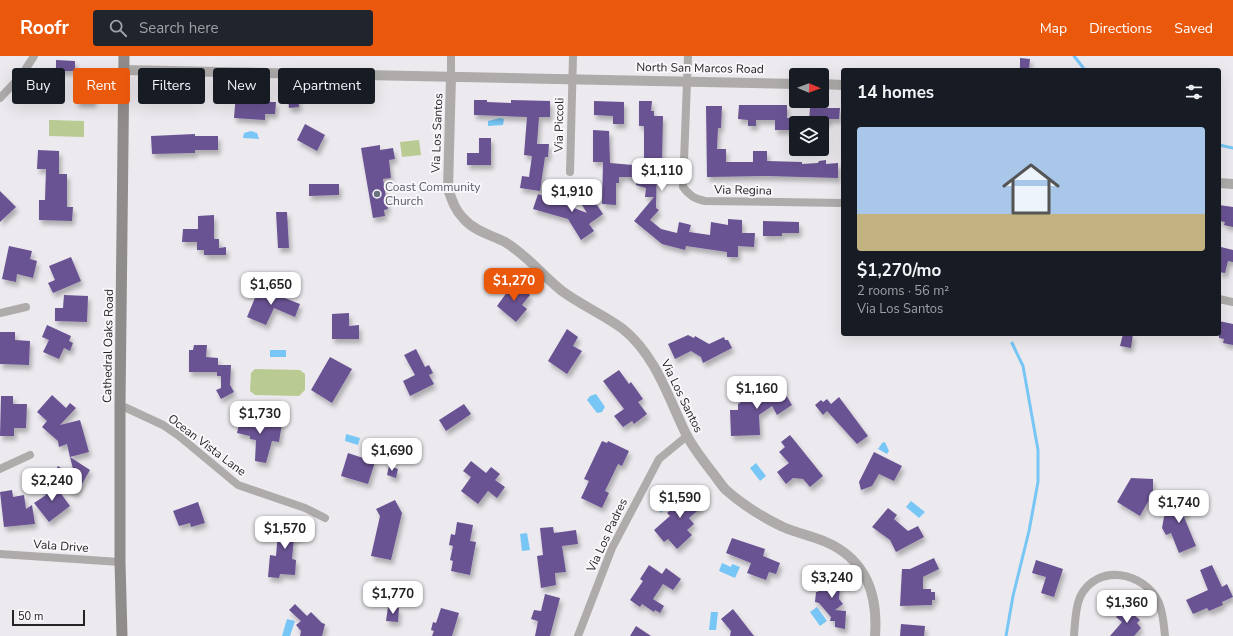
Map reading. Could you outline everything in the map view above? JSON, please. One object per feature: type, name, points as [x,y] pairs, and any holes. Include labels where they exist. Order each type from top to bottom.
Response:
[{"type":"main road","name":"Cathedral Oaks Road","points":[[123,68],[124,56]]},
{"type":"main road","name":"Cathedral Oaks Road","points":[[122,636],[120,562],[120,405],[123,104]]},
{"type":"street","points":[[0,98],[21,76],[34,56]]},
{"type":"street","points":[[450,56],[451,76]]},
{"type":"street","name":"Via Piccoli","points":[[570,172],[573,56]]},
{"type":"street","name":"Via Regina","points":[[688,56],[686,81],[684,187],[689,195],[697,200],[704,201],[841,203]]},
{"type":"street","name":"North San Marcos Road","points":[[130,70],[349,76],[405,75],[572,78],[789,84]]},
{"type":"street","name":"Via Los Santos","points":[[451,76],[448,189],[454,205],[463,219],[482,232],[505,242],[528,258],[561,289],[622,329],[642,347],[659,373],[687,436],[695,449],[725,488],[744,504],[785,528],[826,542],[845,552],[859,566],[869,583],[875,602],[875,636]]},
{"type":"street","points":[[829,84],[841,85]]},
{"type":"street","points":[[1221,183],[1233,184]]},
{"type":"street","points":[[1221,299],[1233,302]]},
{"type":"street","points":[[0,313],[26,307]]},
{"type":"street","name":"Ocean Vista Lane","points":[[120,405],[163,425],[179,436],[238,485],[305,508],[325,518]]},
{"type":"street","name":"Via Los Padres","points":[[578,636],[612,548],[659,459],[687,436]]},
{"type":"street","points":[[0,469],[30,455]]},
{"type":"street","name":"Vala Drive","points":[[0,554],[120,562]]},
{"type":"street","points":[[1074,636],[1076,608],[1081,595],[1090,584],[1101,577],[1116,574],[1125,575],[1139,580],[1151,590],[1159,603],[1164,636]]},
{"type":"green space","points":[[49,120],[84,121],[84,137],[49,136]]},
{"type":"green space","points":[[419,140],[421,155],[402,157],[400,142]]},
{"type":"green space","points":[[255,369],[300,370],[305,374],[305,390],[299,396],[255,395],[250,391],[251,373]]},
{"type":"water","points":[[500,118],[504,119],[503,125],[488,126],[488,121]]},
{"type":"water","points":[[251,131],[257,133],[259,139],[243,138],[244,133]]},
{"type":"water","points":[[270,350],[286,350],[286,357],[270,357]]},
{"type":"water","points":[[743,378],[748,383],[738,394],[732,388]]},
{"type":"water","points":[[596,394],[605,407],[602,412],[597,413],[587,400],[590,396]]},
{"type":"water","points":[[346,434],[360,438],[358,445],[345,441]]},
{"type":"water","points":[[885,442],[889,451],[887,454],[878,449],[882,443]]},
{"type":"water","points":[[756,463],[766,476],[760,481],[750,468]]},
{"type":"water","points":[[668,497],[672,502],[661,513],[656,507]]},
{"type":"water","points":[[911,501],[925,512],[919,518],[906,507]]},
{"type":"water","points":[[527,533],[530,550],[522,551],[520,534]]},
{"type":"water","points":[[722,563],[731,567],[732,564],[740,567],[735,578],[719,571]]},
{"type":"water","points":[[817,607],[827,621],[820,626],[810,612]]},
{"type":"water","points":[[711,612],[718,612],[716,630],[709,630]]},
{"type":"water","points":[[287,619],[295,621],[290,636],[282,636]]},
{"type":"building","points":[[1020,58],[1030,59],[1029,68],[1020,68]]},
{"type":"building","points":[[56,60],[75,61],[75,68],[73,68],[73,71],[65,71],[65,68],[56,68]]},
{"type":"building","points":[[474,100],[511,103],[511,100],[550,101],[550,117],[539,117],[537,144],[549,144],[548,157],[545,157],[540,191],[520,188],[522,176],[529,177],[532,156],[524,155],[527,117],[474,115]]},
{"type":"building","points":[[594,101],[624,102],[624,124],[613,124],[613,116],[594,115]]},
{"type":"building","points":[[639,101],[652,101],[651,111],[654,111],[654,116],[663,116],[662,162],[657,162],[656,208],[659,210],[650,220],[661,229],[677,233],[679,222],[691,225],[689,232],[710,235],[711,222],[728,225],[728,219],[742,220],[742,233],[755,233],[754,247],[738,246],[738,257],[727,257],[727,252],[686,246],[685,250],[662,244],[634,221],[654,197],[645,197],[646,188],[636,185],[636,177],[619,177],[619,183],[616,183],[616,205],[602,204],[603,162],[593,162],[593,130],[609,131],[610,163],[644,166],[644,126],[639,126]]},
{"type":"building","points":[[270,102],[276,102],[275,114],[265,114],[265,120],[234,118],[235,104],[270,104]]},
{"type":"building","points":[[289,104],[299,104],[299,107],[289,108]]},
{"type":"building","points":[[739,105],[787,105],[789,130],[775,130],[775,120],[756,120],[756,126],[748,126],[748,120],[738,119]]},
{"type":"building","points":[[706,106],[722,106],[721,128],[718,128],[717,149],[726,149],[726,162],[753,162],[753,151],[767,151],[767,161],[802,162],[802,164],[818,163],[819,161],[826,160],[826,164],[838,163],[838,178],[767,176],[707,177]]},
{"type":"building","points":[[810,108],[840,108],[839,119],[829,119],[829,116],[809,116]]},
{"type":"building","points":[[305,124],[325,135],[317,151],[297,140]]},
{"type":"building","points":[[195,134],[195,136],[218,136],[218,150],[195,150],[195,153],[152,154],[151,136]]},
{"type":"building","points":[[479,138],[491,138],[491,165],[467,165],[467,153],[479,153]]},
{"type":"building","name":"Coast Community Church","points":[[380,145],[380,150],[393,148],[395,159],[389,160],[391,178],[383,179],[388,209],[384,210],[385,216],[373,218],[361,148]]},
{"type":"building","points":[[38,150],[59,151],[59,174],[67,174],[67,207],[73,207],[72,221],[39,220],[39,200],[45,200],[46,169],[37,169]]},
{"type":"building","points":[[309,184],[339,184],[339,195],[309,196]]},
{"type":"building","points":[[0,191],[16,207],[0,222]]},
{"type":"building","points":[[589,193],[603,214],[589,224],[594,231],[581,240],[568,219],[533,209],[538,194],[587,213],[579,200]]},
{"type":"building","points":[[1221,205],[1233,207],[1233,227],[1224,225],[1225,222],[1221,221]]},
{"type":"building","points":[[276,212],[287,212],[289,248],[278,248]]},
{"type":"building","points":[[214,215],[214,239],[219,239],[219,248],[226,247],[226,255],[204,255],[204,250],[197,250],[197,242],[182,242],[183,229],[198,229],[198,216]]},
{"type":"building","points":[[763,221],[799,222],[799,233],[782,233],[782,236],[763,236]]},
{"type":"building","points":[[9,246],[32,251],[30,259],[37,261],[33,278],[17,274],[16,282],[2,279]]},
{"type":"building","points":[[1221,247],[1233,250],[1233,262],[1228,261],[1225,273],[1221,272]]},
{"type":"building","points":[[71,257],[81,281],[53,293],[48,283],[55,280],[49,266]]},
{"type":"building","points":[[515,281],[530,295],[522,305],[527,309],[516,322],[497,306]]},
{"type":"building","points":[[259,288],[300,304],[295,317],[274,308],[266,325],[247,317]]},
{"type":"building","points":[[64,295],[88,296],[87,322],[55,321],[55,308],[63,308]]},
{"type":"building","points":[[349,313],[349,326],[359,325],[359,339],[332,339],[332,314]]},
{"type":"building","points":[[1221,321],[1233,324],[1233,345],[1223,343],[1224,339],[1219,338],[1219,336],[1221,336]]},
{"type":"building","points":[[47,325],[71,336],[69,341],[73,343],[70,351],[64,348],[59,359],[43,352],[49,340],[42,337]]},
{"type":"building","points":[[567,329],[578,337],[573,346],[582,351],[567,374],[548,361]]},
{"type":"building","points":[[0,332],[15,332],[15,340],[30,341],[29,365],[0,364]]},
{"type":"building","points":[[688,335],[694,338],[695,336],[709,344],[724,337],[725,340],[728,340],[732,348],[703,363],[701,357],[691,351],[675,359],[668,344]]},
{"type":"building","points":[[1122,336],[1133,336],[1131,348],[1120,346]]},
{"type":"building","points":[[194,345],[207,345],[206,357],[218,358],[218,365],[231,365],[230,385],[234,392],[221,399],[216,390],[221,388],[221,376],[217,376],[217,372],[189,372],[189,350],[193,350]]},
{"type":"building","points":[[416,349],[425,367],[429,365],[433,373],[429,375],[434,384],[410,396],[403,381],[415,375],[404,355]]},
{"type":"building","points":[[330,357],[352,369],[332,403],[311,390]]},
{"type":"building","points":[[619,370],[629,384],[631,382],[643,399],[638,402],[647,414],[634,424],[632,421],[623,427],[614,416],[624,409],[603,381]]},
{"type":"building","points":[[763,381],[769,390],[780,385],[792,405],[777,415],[772,406],[759,415],[760,435],[731,436],[730,410],[738,410],[738,404],[757,392],[754,386]]},
{"type":"building","points":[[52,395],[66,408],[70,403],[76,408],[60,425],[80,420],[89,452],[70,457],[67,444],[59,447],[58,441],[42,427],[47,421],[37,412]]},
{"type":"building","points":[[1,396],[13,396],[13,404],[27,404],[26,428],[14,428],[14,436],[0,436]]},
{"type":"building","points":[[839,397],[868,436],[857,444],[827,411],[823,415],[815,405],[821,400],[823,402],[827,399],[831,404]]},
{"type":"building","points":[[464,404],[471,414],[446,431],[439,420]]},
{"type":"building","points":[[241,415],[282,423],[279,442],[272,441],[266,463],[255,461],[256,440],[250,439],[250,436],[237,433]]},
{"type":"building","points":[[790,435],[823,476],[810,487],[803,479],[793,478],[786,484],[777,472],[789,463],[779,452],[785,447],[781,442]]},
{"type":"building","points":[[602,441],[607,443],[608,441],[629,451],[622,466],[618,464],[605,491],[609,493],[602,508],[581,498],[589,481],[584,479]]},
{"type":"building","points":[[874,452],[902,466],[894,481],[879,474],[872,486],[861,490],[859,482]]},
{"type":"building","points":[[348,453],[375,462],[368,484],[341,476]]},
{"type":"building","points":[[70,457],[90,470],[76,494],[51,478],[58,466],[75,477]]},
{"type":"building","points":[[471,461],[486,473],[491,467],[500,474],[495,480],[505,487],[497,498],[488,491],[478,504],[461,491],[471,477],[463,471]]},
{"type":"building","points":[[389,466],[398,469],[396,478],[387,475]]},
{"type":"building","points":[[1131,478],[1153,479],[1153,493],[1140,516],[1117,502]]},
{"type":"building","points":[[51,480],[70,506],[49,522],[34,503],[46,495],[41,488]]},
{"type":"building","points":[[692,486],[704,499],[699,504],[702,507],[689,518],[694,524],[687,530],[692,535],[677,549],[668,539],[664,542],[654,530],[670,516],[667,513],[684,498],[682,495]]},
{"type":"building","points":[[12,490],[13,497],[24,495],[26,509],[32,505],[35,524],[4,527],[0,492]]},
{"type":"building","points":[[1176,495],[1192,503],[1184,517],[1196,546],[1179,553],[1171,533],[1166,535],[1162,528],[1164,517]]},
{"type":"building","points":[[395,500],[402,513],[391,560],[371,556],[380,516],[376,509]]},
{"type":"building","points":[[198,502],[205,523],[191,527],[190,523],[179,526],[173,511]]},
{"type":"building","points":[[888,508],[897,515],[894,519],[908,531],[918,526],[924,537],[896,552],[890,540],[872,527]]},
{"type":"building","points":[[279,520],[300,522],[299,538],[294,538],[292,559],[296,560],[295,575],[280,574],[279,578],[268,577],[270,555],[276,556]]},
{"type":"building","points":[[457,522],[473,525],[470,541],[476,542],[470,575],[451,571],[453,561],[450,560],[453,546],[449,545],[451,534],[455,535]]},
{"type":"building","points":[[553,527],[554,533],[576,530],[578,544],[562,546],[566,572],[555,573],[556,585],[541,588],[537,556],[543,555],[540,528]]},
{"type":"building","points":[[732,538],[765,549],[763,556],[780,563],[776,574],[769,572],[766,580],[747,573],[751,563],[726,553]]},
{"type":"building","points":[[934,558],[939,569],[923,577],[923,589],[931,589],[931,592],[935,592],[935,600],[932,600],[932,605],[900,606],[902,569],[910,569]]},
{"type":"building","points":[[1036,560],[1063,569],[1054,597],[1041,593],[1046,577],[1032,573]]},
{"type":"building","points":[[649,565],[662,574],[666,568],[681,579],[673,590],[663,584],[653,599],[664,606],[660,613],[655,610],[654,612],[642,604],[640,607],[630,600],[643,581],[640,579]]},
{"type":"building","points":[[1212,565],[1222,587],[1227,584],[1233,597],[1222,602],[1223,605],[1209,611],[1207,608],[1193,614],[1186,600],[1208,590],[1200,570]]},
{"type":"building","points":[[828,575],[841,576],[839,599],[843,604],[835,610],[846,611],[845,629],[835,627],[835,621],[830,621],[831,617],[819,603],[815,602],[816,592],[818,592],[821,577],[828,578]]},
{"type":"building","points":[[545,594],[560,598],[550,636],[535,636],[538,621],[531,619],[534,610],[541,611]]},
{"type":"building","points":[[295,604],[307,616],[311,612],[325,624],[322,636],[300,636],[301,631],[296,625],[301,621],[289,610]]},
{"type":"building","points":[[388,607],[399,608],[398,622],[386,621]]},
{"type":"building","points":[[1125,607],[1140,620],[1137,623],[1141,628],[1134,636],[1110,636],[1122,622],[1116,617]]},
{"type":"building","points":[[441,608],[459,613],[452,636],[432,636],[434,631],[431,630],[433,622],[436,623]]},
{"type":"building","points":[[733,609],[754,636],[730,636],[731,631],[721,619]]},
{"type":"building","points":[[901,624],[925,626],[924,636],[900,636]]},
{"type":"building","points":[[636,626],[651,636],[630,636]]},
{"type":"waterway","points":[[1074,56],[1083,68]]},
{"type":"waterway","points":[[1221,145],[1233,148]]},
{"type":"waterway","points":[[1006,636],[1013,596],[1029,531],[1038,482],[1038,450],[1023,366],[1012,343]]},
{"type":"place","name":"Coast Community Church","points":[[377,194]]}]
